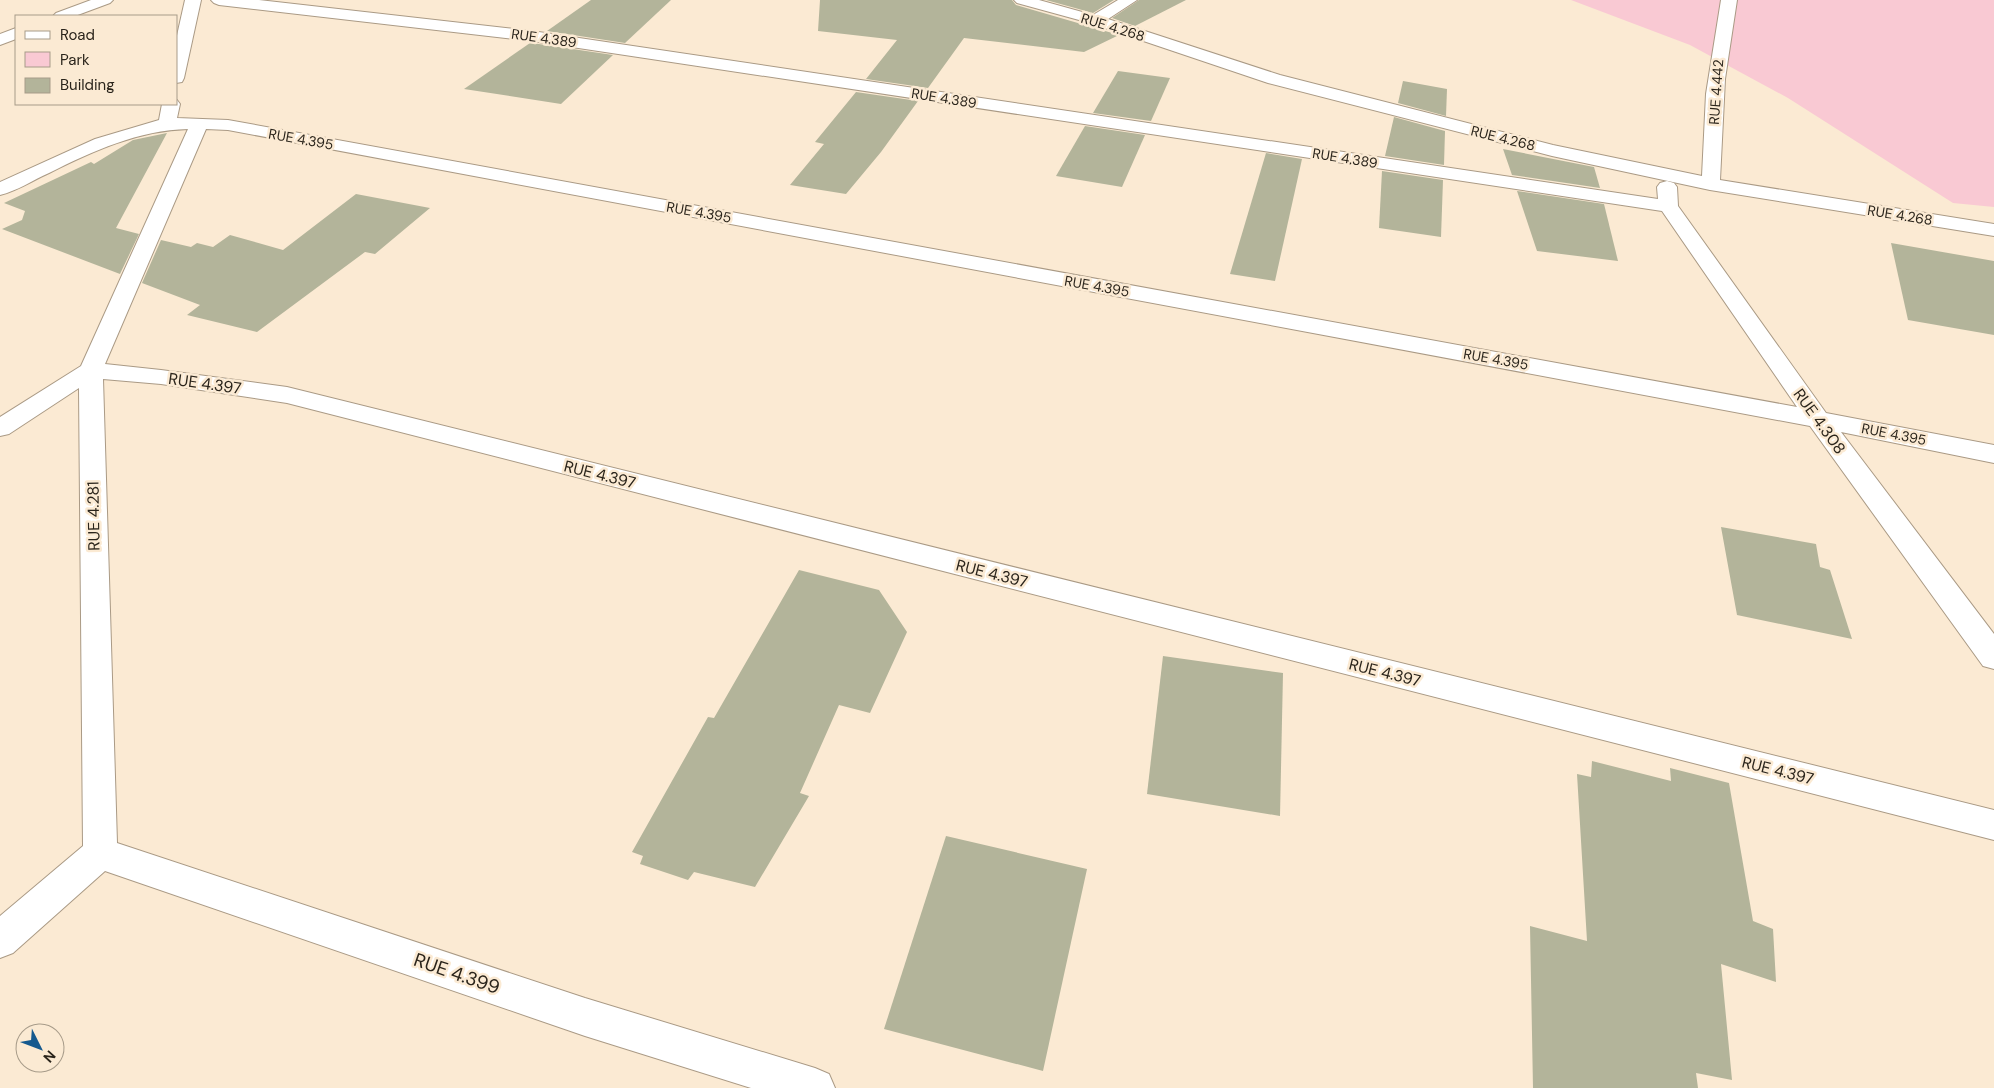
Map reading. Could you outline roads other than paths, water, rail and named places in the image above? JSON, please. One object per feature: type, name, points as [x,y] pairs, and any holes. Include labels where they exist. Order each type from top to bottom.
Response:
[{"type":"street","points":[[64,15],[105,0]]},
{"type":"street","points":[[178,68],[192,0]]},
{"type":"street","name":"RUE 4.389","points":[[219,0],[542,37],[1668,206]]},
{"type":"street","name":"RUE 4.268","points":[[1022,0],[1095,20],[1274,79],[1552,150],[1710,184],[1994,230]]},
{"type":"street","points":[[1095,20],[1128,0]]},
{"type":"street","name":"RUE 4.442","points":[[1710,184],[1713,166],[1713,126],[1719,50],[1729,0]]},
{"type":"street","points":[[0,40],[15,34]]},
{"type":"street","points":[[0,189],[96,143],[136,130],[169,114],[200,122]]},
{"type":"street","name":"RUE 4.281","points":[[100,853],[90,370],[200,122]]},
{"type":"street","name":"RUE 4.395","points":[[200,122],[228,125],[1818,419],[1994,454]]},
{"type":"street","points":[[1667,176],[1668,206]]},
{"type":"street","name":"RUE 4.308","points":[[1668,206],[1818,419],[1994,657]]},
{"type":"street","points":[[0,428],[90,370]]},
{"type":"street","name":"RUE 4.397","points":[[90,370],[161,377],[287,396],[1994,825]]},
{"type":"street","points":[[0,940],[100,853]]},
{"type":"street","name":"RUE 4.399","points":[[100,853],[585,1017],[815,1088]]}]
